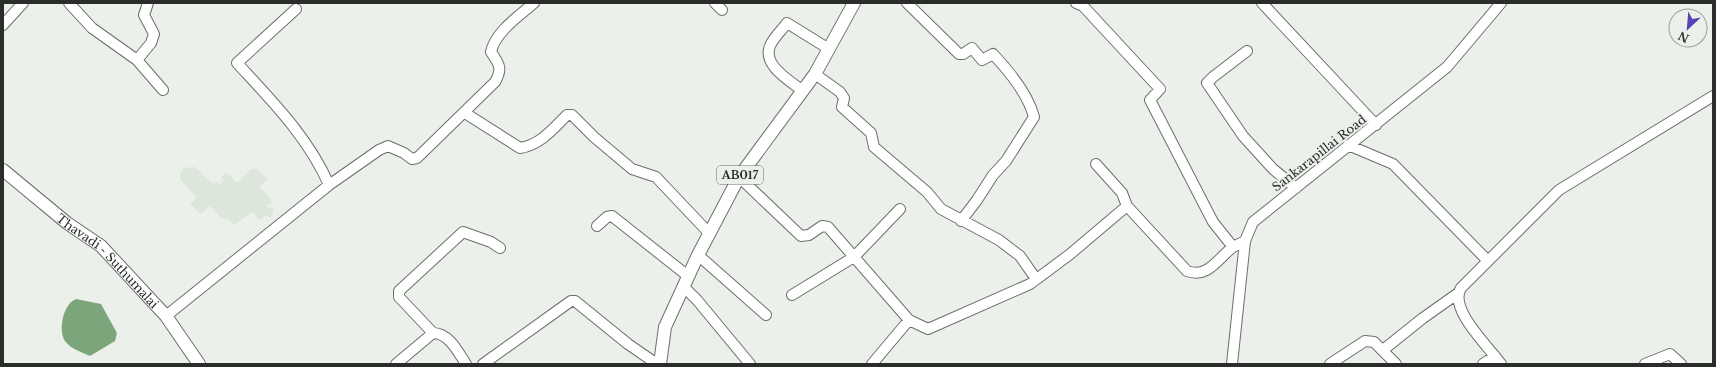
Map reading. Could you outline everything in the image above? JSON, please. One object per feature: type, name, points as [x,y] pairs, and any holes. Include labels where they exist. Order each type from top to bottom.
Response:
[{"type":"main road","name":"AB017","points":[[658,364],[665,327],[685,281],[709,233],[740,177],[815,74],[854,3]]},
{"type":"main road","name":"Thavadi - Suthumalai","points":[[3,170],[67,223],[101,246],[166,316],[199,364]]},
{"type":"street","points":[[3,25],[23,3]]},
{"type":"street","points":[[69,3],[92,28],[137,60],[163,90]]},
{"type":"street","points":[[137,60],[151,42],[154,34],[144,15],[148,3]]},
{"type":"street","points":[[166,316],[329,185],[379,150],[388,146],[404,153],[412,159],[417,158],[496,82],[500,72],[498,64],[491,52],[492,44],[504,30],[534,3]]},
{"type":"street","points":[[907,3],[959,54],[963,54],[972,48],[982,60],[993,54],[1006,68],[1031,107],[1034,118],[1006,161],[993,175],[961,221]]},
{"type":"street","points":[[1076,3],[1083,6],[1160,89],[1150,100],[1214,222],[1233,247]]},
{"type":"street","points":[[1262,3],[1376,125]]},
{"type":"street","name":"Sankarapillai Road","points":[[1232,364],[1245,241],[1253,222],[1447,67],[1501,3]]},
{"type":"street","points":[[296,8],[237,63],[281,110],[321,168],[329,185]]},
{"type":"street","points":[[803,91],[771,62],[768,54],[770,45],[787,23],[829,49]]},
{"type":"street","points":[[1248,52],[1207,83],[1243,136],[1273,169],[1296,188]]},
{"type":"street","points":[[815,74],[840,92],[844,98],[842,107],[871,133],[874,147],[927,192],[941,209],[999,240],[1020,256],[1036,279]]},
{"type":"street","points":[[1483,364],[1498,360],[1466,319],[1457,301],[1457,294],[1460,288],[1559,190],[1713,96]]},
{"type":"street","points":[[465,113],[520,148],[531,146],[548,134],[567,115],[572,116],[632,169],[656,177],[709,233]]},
{"type":"street","points":[[1348,145],[1393,164],[1488,261]]},
{"type":"street","points":[[1096,164],[1122,193],[1127,206],[1188,271],[1196,274],[1208,270],[1233,247],[1245,241]]},
{"type":"street","points":[[740,177],[801,236],[809,235],[822,226],[828,227],[909,320],[928,329],[1030,284],[1069,255],[1127,206]]},
{"type":"street","points":[[792,295],[854,257],[900,209]]},
{"type":"street","points":[[598,226],[607,217],[612,216],[685,281],[697,300],[750,364]]},
{"type":"street","points":[[433,333],[399,297],[399,291],[463,232],[491,242],[500,248]]},
{"type":"street","points":[[698,255],[766,315]]},
{"type":"street","points":[[1383,350],[1423,318],[1457,294]]},
{"type":"street","points":[[484,364],[571,301],[575,301],[628,344],[658,364]]},
{"type":"street","points":[[872,364],[909,320]]},
{"type":"street","points":[[396,364],[433,333],[439,333],[449,340],[466,364]]},
{"type":"street","points":[[1330,364],[1365,341],[1374,342],[1396,364]]},
{"type":"street","points":[[1646,364],[1670,354],[1681,364]]},
{"type":"shaded area","points":[[195,167],[212,183],[217,182],[220,185],[224,180],[221,177],[226,172],[237,183],[251,169],[257,169],[267,179],[259,187],[269,197],[272,203],[267,205],[267,207],[274,209],[271,218],[266,215],[260,220],[252,212],[234,225],[228,219],[222,219],[210,206],[201,214],[190,204],[197,197],[180,179],[180,175],[184,168]]},
{"type":"shaded area","points":[[76,299],[101,304],[117,333],[115,341],[90,356],[70,346],[65,341],[63,336],[62,324],[65,312],[68,306]]}]
